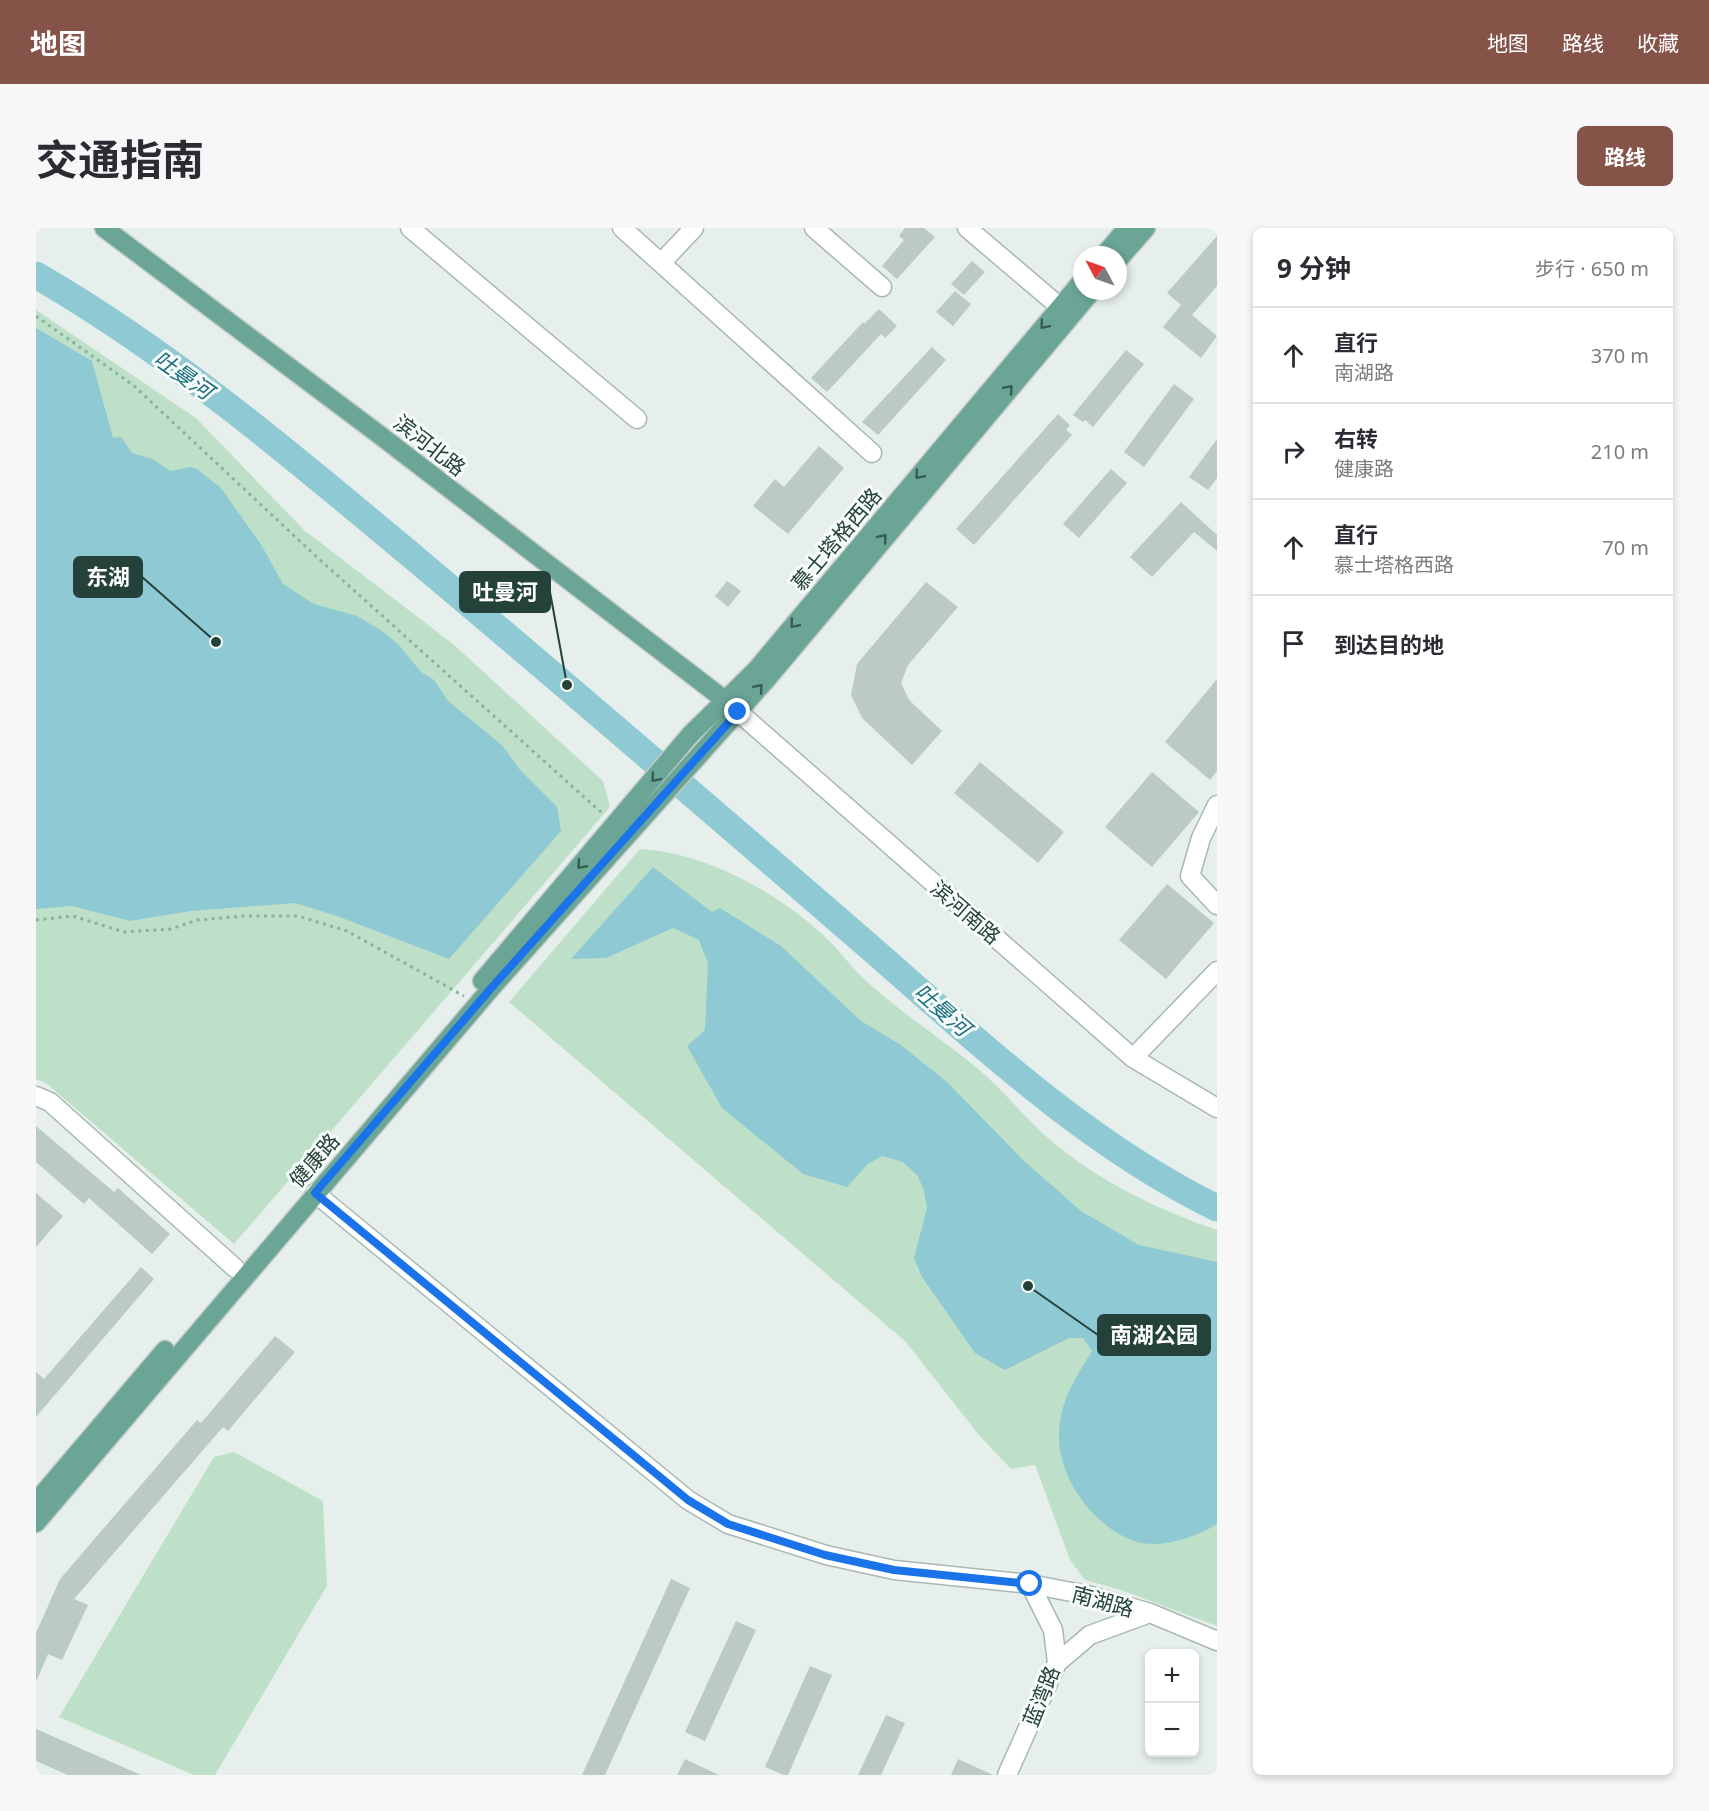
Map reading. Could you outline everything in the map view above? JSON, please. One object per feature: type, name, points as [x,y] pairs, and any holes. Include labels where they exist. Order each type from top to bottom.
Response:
[{"type":"main road","name":"滨河北路","points":[[104,228],[381,436],[732,707]]},
{"type":"main road","points":[[1112,246],[1127,228]]},
{"type":"main road","points":[[1127,250],[1146,228]]},
{"type":"main road","name":"慕士塔格西路","points":[[623,826],[705,747],[763,661],[1073,292]]},
{"type":"main road","name":"慕士塔格西路","points":[[623,826],[690,735],[732,707],[1084,300]]},
{"type":"main road","name":"健康路","points":[[36,1502],[467,998],[623,826]]},
{"type":"main road","name":"健康路","points":[[36,1523],[493,986],[623,826]]},
{"type":"street","points":[[410,228],[637,419]]},
{"type":"street","points":[[622,228],[872,453]]},
{"type":"street","points":[[662,263],[694,228]]},
{"type":"street","points":[[813,228],[882,287]]},
{"type":"street","points":[[968,228],[1060,307]]},
{"type":"street","name":"滨河南路","points":[[732,707],[1133,1058],[1217,1108]]},
{"type":"street","points":[[1217,805],[1201,838],[1190,876],[1217,905]]},
{"type":"street","points":[[1133,1058],[1217,971]]},
{"type":"street","points":[[36,1096],[50,1102],[235,1268]]},
{"type":"street","name":"南湖路","points":[[315,1193],[688,1500],[728,1524],[825,1555],[894,1570],[1030,1584],[1092,1596],[1150,1613],[1217,1641]]},
{"type":"street","name":"蓝湾路","points":[[1007,1775],[1057,1663],[1053,1630],[1030,1584]]},
{"type":"street","points":[[1057,1663],[1090,1635],[1150,1613]]},
{"type":"path","points":[[36,316],[134,385],[320,559],[623,826]]},
{"type":"path","points":[[36,920],[73,916],[124,932],[171,930],[197,920],[246,916],[298,916],[347,931],[467,998]]},
{"type":"green space","points":[[36,310],[196,418],[304,530],[453,644],[603,781],[610,807],[234,1244],[47,1084],[36,1079]]},
{"type":"green space","points":[[640,849],[665,852],[714,866],[737,876],[782,903],[822,934],[880,993],[986,1076],[1039,1130],[1066,1152],[1106,1180],[1149,1203],[1217,1230],[1217,1626],[1121,1590],[1085,1580],[1070,1560],[1035,1465],[1011,1469],[978,1434],[906,1342],[509,1002]]},
{"type":"green space","points":[[234,1452],[323,1501],[327,1586],[215,1775],[194,1775],[59,1717],[214,1457]]},
{"type":"water","points":[[36,328],[92,361],[113,438],[121,437],[132,453],[153,459],[170,471],[191,467],[197,469],[221,488],[262,546],[283,584],[314,604],[357,616],[382,631],[399,645],[421,672],[434,680],[448,701],[502,745],[520,770],[557,807],[561,831],[449,959],[337,916],[295,903],[191,911],[130,921],[72,906],[36,909]]},
{"type":"water","points":[[653,867],[712,912],[720,908],[781,946],[861,1021],[901,1045],[947,1082],[1023,1160],[1081,1211],[1139,1245],[1217,1262],[1217,1524],[1177,1541],[1155,1544],[1134,1541],[1119,1534],[1092,1513],[1072,1484],[1065,1468],[1060,1451],[1059,1435],[1065,1400],[1092,1351],[1083,1338],[1069,1338],[1005,1370],[975,1353],[922,1277],[914,1258],[927,1208],[918,1176],[903,1162],[882,1156],[868,1164],[847,1187],[803,1174],[722,1108],[687,1046],[705,1030],[708,963],[699,940],[673,928],[606,958],[571,959]]},
{"type":"building","points":[[905,228],[924,228],[935,237],[897,279],[882,266],[904,240],[899,236]]},
{"type":"building","points":[[1217,236],[1217,286],[1192,315],[1217,336],[1201,358],[1163,327],[1181,305],[1167,293]]},
{"type":"building","points":[[972,261],[985,272],[964,295],[951,284]]},
{"type":"building","points":[[955,291],[971,304],[953,326],[936,312]]},
{"type":"building","points":[[879,309],[897,326],[885,338],[881,334],[827,392],[811,378],[863,322],[864,324]]},
{"type":"building","points":[[932,347],[946,360],[878,435],[862,422]]},
{"type":"building","points":[[1126,350],[1144,364],[1093,427],[1085,420],[1083,422],[1073,415]]},
{"type":"building","points":[[1174,384],[1194,399],[1144,467],[1124,452]]},
{"type":"building","points":[[1058,414],[1070,425],[1066,430],[1072,435],[974,545],[956,529]]},
{"type":"building","points":[[1217,439],[1217,478],[1208,490],[1189,477]]},
{"type":"building","points":[[819,446],[844,468],[788,534],[753,506],[775,479],[784,487]]},
{"type":"building","points":[[1111,469],[1127,483],[1079,538],[1063,524]]},
{"type":"building","points":[[1181,502],[1217,535],[1217,551],[1194,532],[1152,577],[1130,557]]},
{"type":"building","points":[[727,581],[741,591],[728,607],[715,596]]},
{"type":"building","points":[[926,582],[958,607],[908,665],[901,683],[909,700],[942,731],[912,765],[862,718],[851,695],[857,664]]},
{"type":"building","points":[[1217,679],[1217,771],[1210,780],[1165,742]]},
{"type":"building","points":[[980,762],[1064,832],[1038,863],[954,793]]},
{"type":"building","points":[[1152,772],[1199,812],[1152,867],[1105,827]]},
{"type":"building","points":[[1167,884],[1214,923],[1166,979],[1119,940]]},
{"type":"building","points":[[36,1126],[114,1192],[118,1188],[170,1234],[152,1254],[89,1198],[84,1204],[36,1162]]},
{"type":"building","points":[[36,1193],[63,1216],[36,1247]]},
{"type":"building","points":[[141,1267],[154,1279],[36,1417],[36,1372],[44,1379]]},
{"type":"building","points":[[275,1336],[295,1352],[228,1431],[223,1427],[74,1599],[88,1605],[62,1660],[48,1654],[36,1682],[36,1633],[60,1579],[197,1420],[201,1423]]},
{"type":"building","points":[[671,1579],[690,1588],[605,1775],[582,1775]]},
{"type":"building","points":[[736,1621],[756,1630],[705,1741],[685,1732]]},
{"type":"building","points":[[810,1666],[832,1675],[788,1775],[784,1775],[765,1767]]},
{"type":"building","points":[[886,1715],[905,1723],[881,1775],[858,1775]]},
{"type":"building","points":[[36,1729],[141,1775],[68,1775],[36,1761]]},
{"type":"building","points":[[685,1759],[719,1775],[677,1775]]},
{"type":"building","points":[[958,1759],[993,1775],[951,1775]]},
{"type":"waterway","name":"吐曼河","points":[[36,275],[137,339],[280,447],[578,697],[977,1041],[1068,1115],[1165,1180],[1217,1208]]},
{"type":"place","name":"东湖","points":[[216,642]]},
{"type":"place","name":"吐曼河","points":[[567,685]]},
{"type":"place","name":"南湖公园","points":[[1028,1286]]},
{"type":"route","points":[[738,712],[493,986],[315,1193],[688,1500],[728,1524],[825,1555],[894,1570],[1030,1584]]}]
